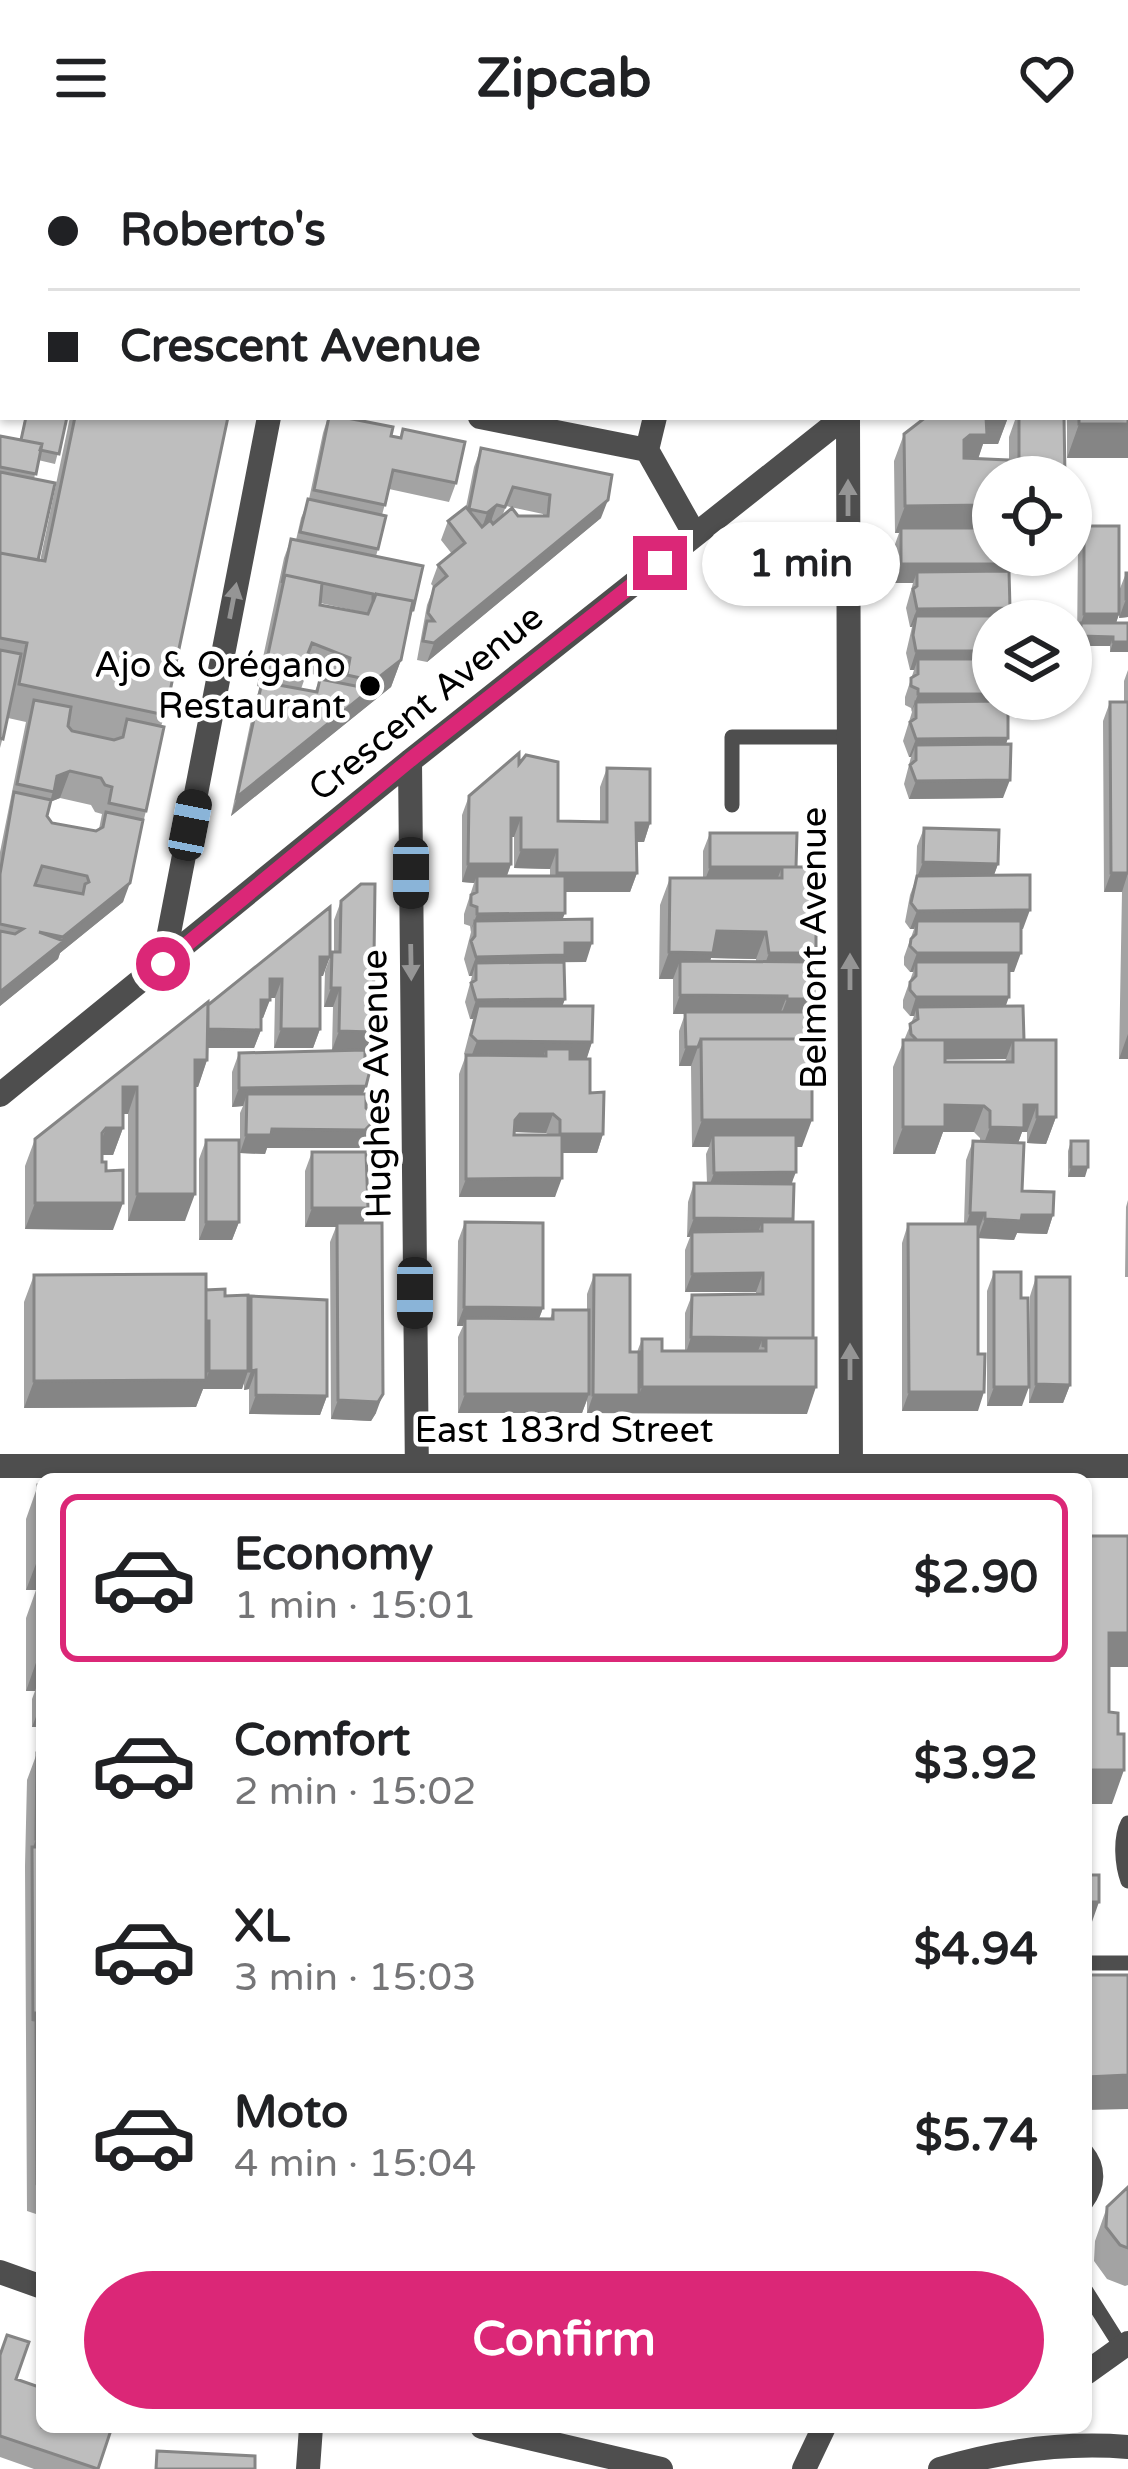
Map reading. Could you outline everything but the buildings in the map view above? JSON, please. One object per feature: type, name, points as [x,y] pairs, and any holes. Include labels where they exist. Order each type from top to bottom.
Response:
[{"type":"street","points":[[163,964],[268,420]]},
{"type":"street","points":[[495,420],[647,450]]},
{"type":"street","points":[[654,420],[647,450],[695,535]]},
{"type":"street","name":"Crescent Avenue","points":[[0,1095],[410,760],[842,420]]},
{"type":"street","name":"Belmont Avenue","points":[[846,420],[851,1472]]},
{"type":"street","name":"Hughes Avenue","points":[[410,760],[417,1472]]},
{"type":"street","name":"East 183rd Street","points":[[0,1466],[851,1472],[1128,1466]]},
{"type":"street","points":[[0,2272],[36,2285]]},
{"type":"street","points":[[1092,2369],[1125,2346]]},
{"type":"street","points":[[308,2469],[311,2433]]},
{"type":"street","points":[[508,2433],[661,2469]]},
{"type":"street","points":[[805,2469],[821,2433]]},
{"type":"street","points":[[989,2454],[1013,2433]]},
{"type":"street","points":[[940,2469],[989,2454],[1052,2446],[1128,2447]]},
{"type":"lane","points":[[731,805],[732,737],[849,737]]},
{"type":"lane","points":[[1128,1823],[1124,1849],[1128,1881]]},
{"type":"lane","points":[[1092,1963],[1128,1963]]},
{"type":"lane","points":[[1092,2164],[1096,2172],[1092,2193]]},
{"type":"lane","points":[[1092,2299],[1125,2346]]},
{"type":"place","name":"Ajo & Orégano Restaurant","points":[[370,686]]},
{"type":"route","points":[[163,964],[410,760],[660,563]]}]
